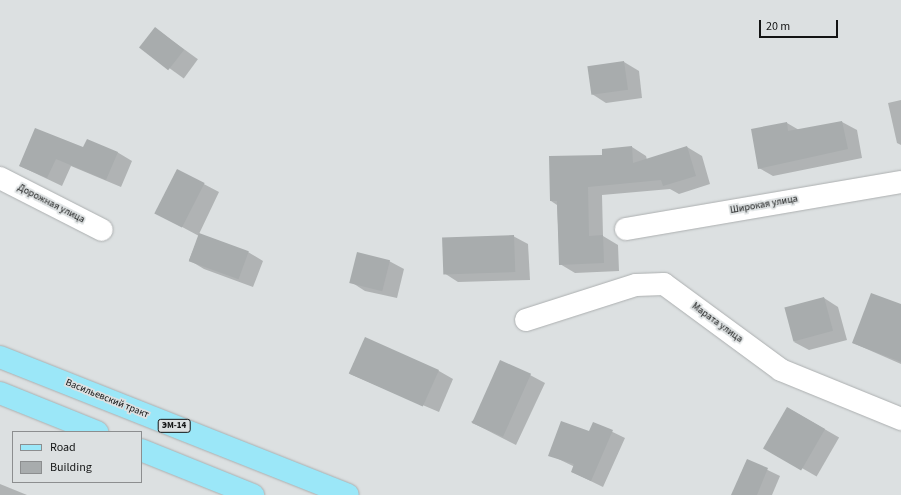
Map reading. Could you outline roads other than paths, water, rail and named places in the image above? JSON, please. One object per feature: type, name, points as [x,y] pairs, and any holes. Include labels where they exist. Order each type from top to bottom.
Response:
[{"type":"main road","name":"Васильевский тракт","points":[[0,357],[348,495]]},
{"type":"main road","points":[[0,393],[95,431]]},
{"type":"main road","points":[[142,450],[253,495]]},
{"type":"street","name":"Дорожная улица","points":[[0,178],[102,230]]},
{"type":"street","name":"Широкая улица","points":[[626,229],[901,182]]},
{"type":"street","name":"Марата улица","points":[[526,320],[636,285],[664,284],[781,370],[901,419]]}]
